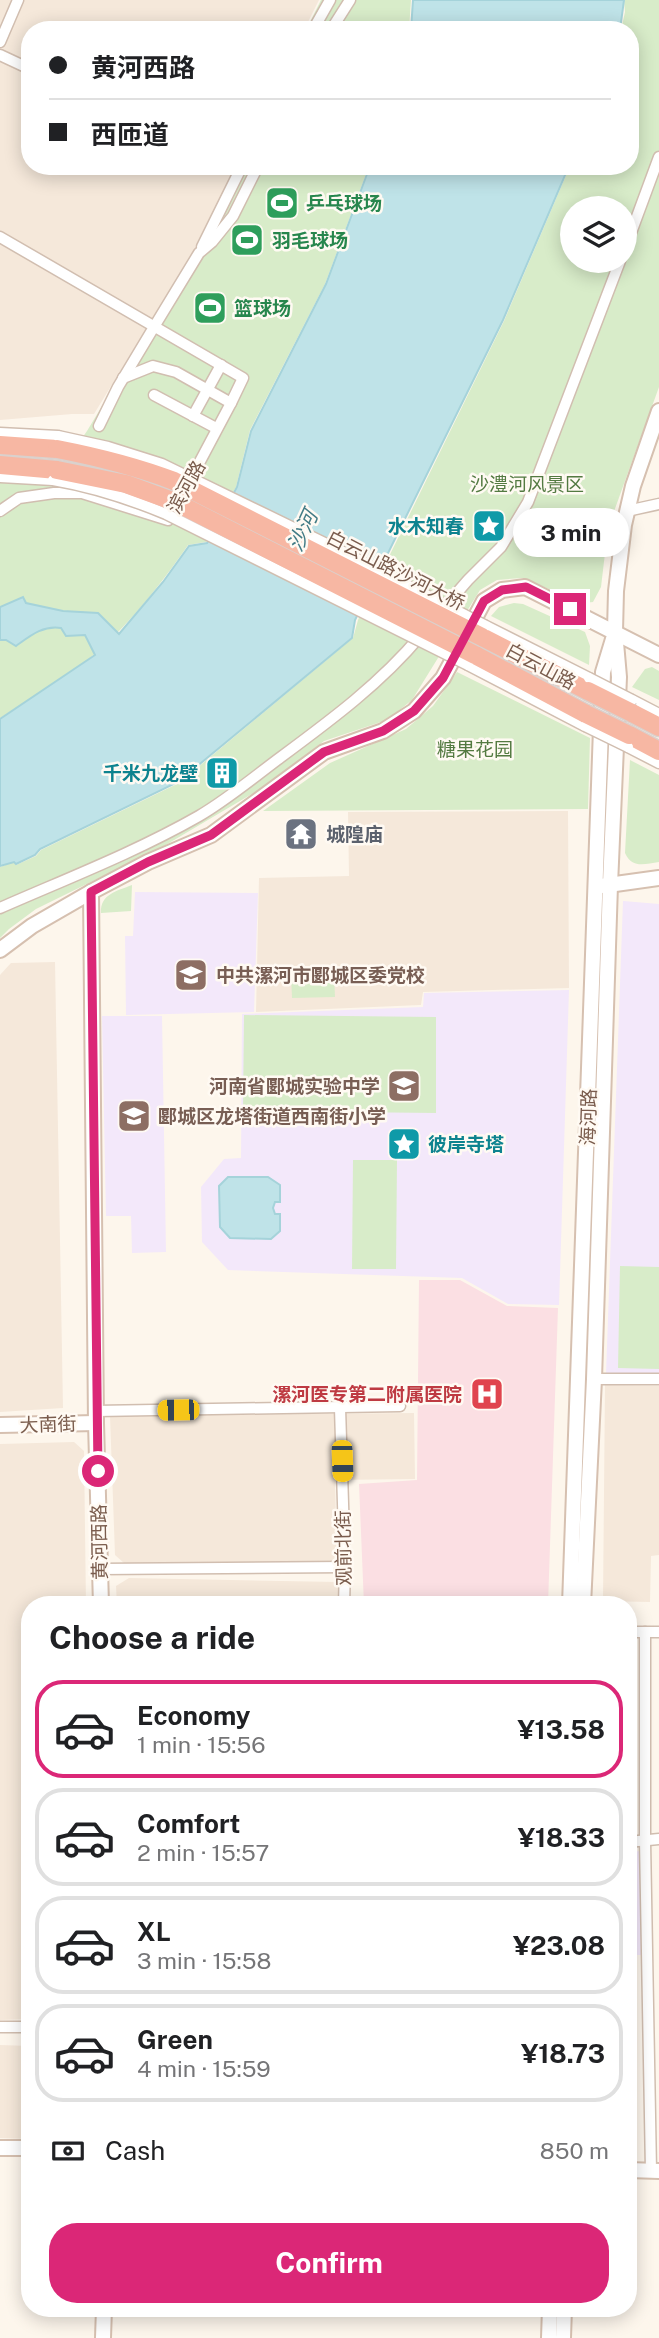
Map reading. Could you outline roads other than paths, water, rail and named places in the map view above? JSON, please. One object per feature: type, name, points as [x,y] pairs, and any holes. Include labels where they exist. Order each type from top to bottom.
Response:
[{"type":"highway","points":[[0,445],[58,443]]},
{"type":"highway","name":"白云山路沙河大桥","points":[[58,443],[174,481],[484,631]]},
{"type":"highway","points":[[0,465],[55,475]]},
{"type":"highway","name":"白云山路沙河大桥","points":[[55,475],[127,484],[175,502],[471,660]]},
{"type":"highway","name":"白云山路","points":[[484,631],[632,707]]},
{"type":"highway","name":"白云山路","points":[[471,660],[629,741]]},
{"type":"highway","points":[[632,707],[659,727]]},
{"type":"highway","points":[[629,741],[659,751]]},
{"type":"street","points":[[0,41],[18,0]]},
{"type":"street","points":[[318,21],[330,0]]},
{"type":"street","points":[[336,21],[349,0]]},
{"type":"street","points":[[0,55],[21,65]]},
{"type":"street","points":[[637,217],[659,157]]},
{"type":"street","points":[[99,426],[123,377],[199,253],[237,175]]},
{"type":"street","points":[[199,253],[212,242],[233,216],[254,175]]},
{"type":"street","points":[[0,237],[221,365],[193,416]]},
{"type":"street","points":[[0,908],[199,816],[354,702],[401,660],[468,580],[501,547],[528,502],[615,273]]},
{"type":"street","name":"滨河路","points":[[0,511],[19,498],[54,493],[82,493],[168,520],[243,378],[221,365]]},
{"type":"street","points":[[123,377],[153,366],[176,372],[231,403]]},
{"type":"street","points":[[154,395],[216,428]]},
{"type":"street","name":"海河路","points":[[583,1596],[594,1379],[619,677],[615,631],[616,591],[627,511],[659,411]]},
{"type":"street","points":[[0,433],[58,443]]},
{"type":"street","points":[[0,477],[55,475]]},
{"type":"street","points":[[627,511],[659,504]]},
{"type":"street","points":[[0,950],[32,926],[91,892],[148,862],[211,835],[324,752],[383,731],[414,711],[443,678],[484,601],[502,590],[526,587],[659,655]]},
{"type":"street","name":"海河路","points":[[570,1596],[603,672],[615,631]]},
{"type":"street","points":[[632,707],[659,714]]},
{"type":"street","points":[[629,741],[659,763]]},
{"type":"street","points":[[594,887],[659,878]]},
{"type":"street","name":"黄河西路","points":[[91,892],[96,1417],[101,1596]]},
{"type":"street","points":[[594,1379],[659,1379]]},
{"type":"street","points":[[96,1417],[400,1406]]},
{"type":"street","name":"观前北街","points":[[340,1408],[344,1596]]},
{"type":"street","name":"大南街","points":[[0,1425],[96,1417]]},
{"type":"street","points":[[100,1569],[345,1567]]},
{"type":"street","points":[[637,1632],[659,1632]]},
{"type":"street","points":[[637,2170],[655,2171],[645,1841],[645,1632]]},
{"type":"street","points":[[637,1841],[659,1839]]},
{"type":"street","points":[[0,2027],[21,2027]]},
{"type":"street","points":[[0,2148],[21,2148]]},
{"type":"street","points":[[103,2338],[104,2317]]},
{"type":"street","points":[[549,2338],[550,2317]]},
{"type":"street","points":[[563,2338],[564,2317]]},
{"type":"water","points":[[413,0],[624,0],[621,21],[412,21]]},
{"type":"water","name":"沙河","points":[[367,175],[565,175],[503,320],[355,620],[352,638],[178,782],[40,849],[35,855],[16,864],[14,862],[0,866],[0,719],[95,655],[85,635],[66,636],[61,628],[43,630],[16,646],[6,640],[0,640],[0,607],[23,597],[26,603],[63,611],[98,613],[119,634],[189,546],[207,543],[237,487],[251,431],[326,284]]},
{"type":"water","points":[[228,1177],[268,1177],[280,1185],[280,1202],[275,1202],[273,1208],[275,1214],[280,1214],[280,1231],[271,1239],[230,1238],[220,1227],[219,1186]]},
{"type":"place","name":"乒乓球场","points":[[282,203]]},
{"type":"place","name":"羽毛球场","points":[[247,240]]},
{"type":"place","name":"篮球场","points":[[210,308]]},
{"type":"place","name":"水木知春","points":[[489,526]]},
{"type":"place","name":"千米九龙壁","points":[[222,773]]},
{"type":"place","name":"城隍庙","points":[[301,834]]},
{"type":"place","name":"中共漯河市郾城区委党校","points":[[191,975]]},
{"type":"place","name":"河南省郾城实验中学","points":[[404,1086]]},
{"type":"place","name":"郾城区龙塔街道西南街小学","points":[[134,1116]]},
{"type":"place","name":"彼岸寺塔","points":[[404,1144]]},
{"type":"place","name":"漯河医专第二附属医院","points":[[487,1394]]},
{"type":"park label","name":"沙澧河风景区","points":[[527,484]]},
{"type":"park label","name":"糖果花园","points":[[475,749]]}]
